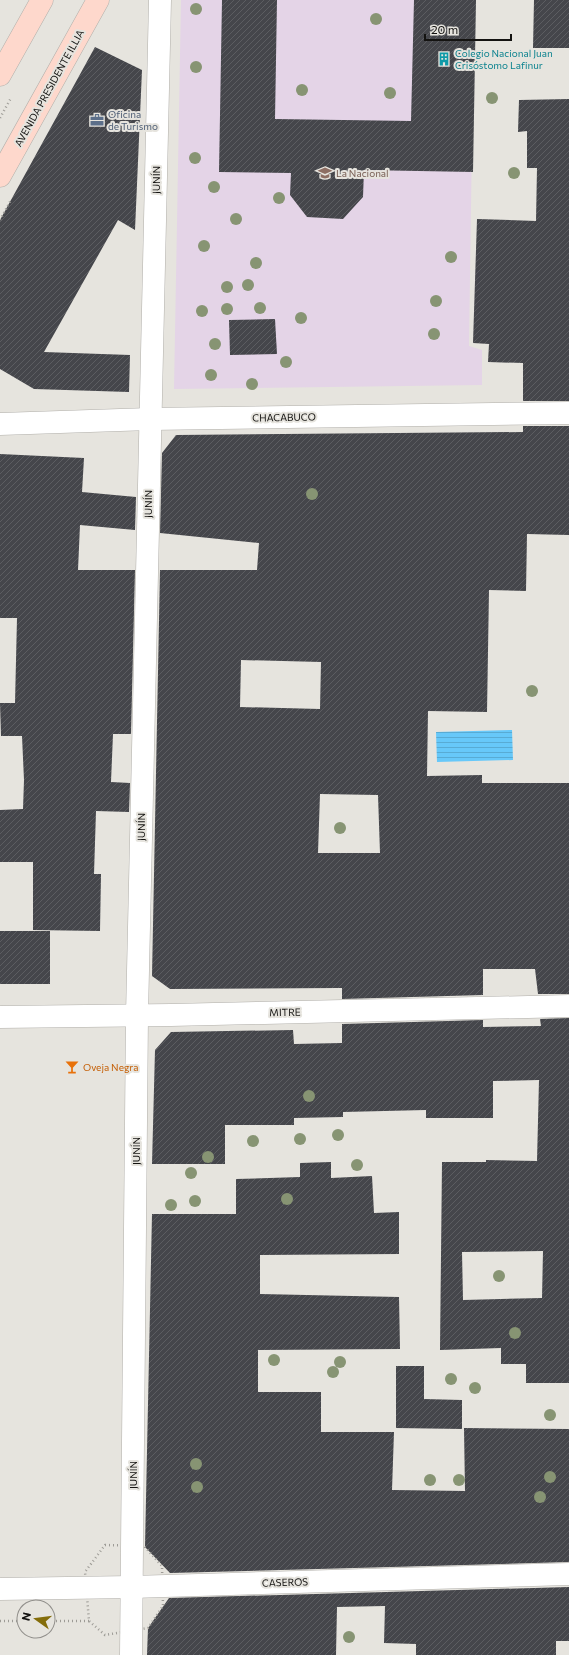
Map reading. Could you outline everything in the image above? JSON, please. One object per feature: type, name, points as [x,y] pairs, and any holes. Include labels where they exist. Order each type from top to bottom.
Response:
[{"type":"street","points":[[0,75],[42,0]]},
{"type":"street","name":"AVENIDA PRESIDENTE ILLIA","points":[[0,176],[98,0]]},
{"type":"street","name":"JUNÍN","points":[[131,1655],[137,1015],[160,0]]},
{"type":"street","name":"CHACABUCO","points":[[0,424],[150,419],[569,413]]},
{"type":"street","name":"MITRE","points":[[0,1017],[569,1006]]},
{"type":"street","name":"CASEROS","points":[[0,1589],[132,1587],[569,1574]]},
{"type":"path","points":[[0,1621],[16,1621]]},
{"type":"path","points":[[56,1621],[89,1621]]},
{"type":"shaded area","name":"La Nacional","points":[[181,0],[474,0],[469,346],[482,350],[482,385],[174,389]]},
{"type":"water","points":[[512,730],[513,760],[437,762],[436,732]]},
{"type":"building","name":"Colegio Nacional Juan Crisóstomo Lafinur","points":[[222,0],[277,0],[275,119],[411,121],[414,0],[476,0],[473,172],[364,170],[363,197],[343,219],[307,217],[290,195],[291,173],[219,172]]},
{"type":"building","points":[[534,0],[569,0],[569,48],[533,48]]},
{"type":"building","points":[[95,47],[142,70],[135,230],[118,220],[44,352],[130,355],[129,392],[34,389],[0,369],[0,220]]},
{"type":"building","points":[[569,99],[569,401],[523,401],[523,363],[488,362],[489,344],[473,343],[477,219],[536,221],[537,168],[527,168],[527,131],[518,132],[519,100]]},
{"type":"building","points":[[275,319],[277,354],[230,355],[229,320]]},
{"type":"building","points":[[523,426],[569,426],[569,535],[527,534],[526,591],[489,590],[487,712],[428,711],[427,776],[482,775],[482,783],[569,783],[569,994],[538,994],[535,969],[483,969],[483,995],[342,999],[342,988],[170,989],[152,976],[160,570],[257,570],[259,543],[160,533],[162,453],[176,435],[523,432]],"holes":[[[241,660],[321,662],[320,709],[240,707]],[[320,794],[378,795],[380,853],[318,853]]]},
{"type":"building","points":[[0,454],[84,458],[82,492],[136,497],[135,530],[80,525],[78,570],[135,570],[131,734],[113,734],[111,782],[130,783],[129,812],[96,811],[94,874],[101,874],[100,931],[33,930],[33,862],[0,862],[0,810],[23,809],[24,780],[22,736],[1,736],[0,703],[15,703],[17,618],[0,618]]},
{"type":"building","points":[[0,931],[50,931],[50,984],[0,984]]},
{"type":"building","points":[[569,1018],[569,1383],[526,1383],[526,1364],[501,1364],[501,1348],[440,1350],[442,1162],[486,1162],[486,1160],[537,1161],[539,1080],[493,1081],[493,1118],[426,1118],[426,1110],[343,1112],[343,1117],[294,1118],[294,1125],[225,1125],[225,1164],[152,1164],[155,1050],[171,1032],[293,1030],[294,1044],[342,1043],[342,1024],[483,1020],[483,1027],[541,1026],[540,1019]],"holes":[[[543,1251],[542,1298],[463,1300],[462,1252]]]},
{"type":"building","points":[[331,1162],[331,1178],[372,1176],[374,1213],[399,1212],[399,1254],[260,1255],[260,1294],[399,1297],[400,1349],[258,1350],[258,1392],[321,1392],[321,1432],[394,1432],[392,1490],[465,1491],[464,1428],[569,1429],[569,1562],[170,1573],[145,1547],[152,1214],[236,1214],[236,1179],[300,1177],[300,1163]]},
{"type":"building","points":[[396,1366],[424,1366],[424,1399],[462,1400],[462,1429],[396,1428]]},
{"type":"building","points":[[569,1587],[569,1641],[556,1641],[556,1655],[416,1655],[416,1644],[384,1643],[385,1606],[337,1607],[336,1655],[147,1655],[148,1628],[169,1598]]},
{"type":"place","name":"Colegio Nacional Juan Crisóstomo Lafinur","points":[[444,59]]},
{"type":"place","name":"Oficina de Turismo","points":[[97,120]]},
{"type":"place","name":"La Nacional","points":[[325,173]]},
{"type":"place","name":"Oveja Negra","points":[[72,1067]]}]
